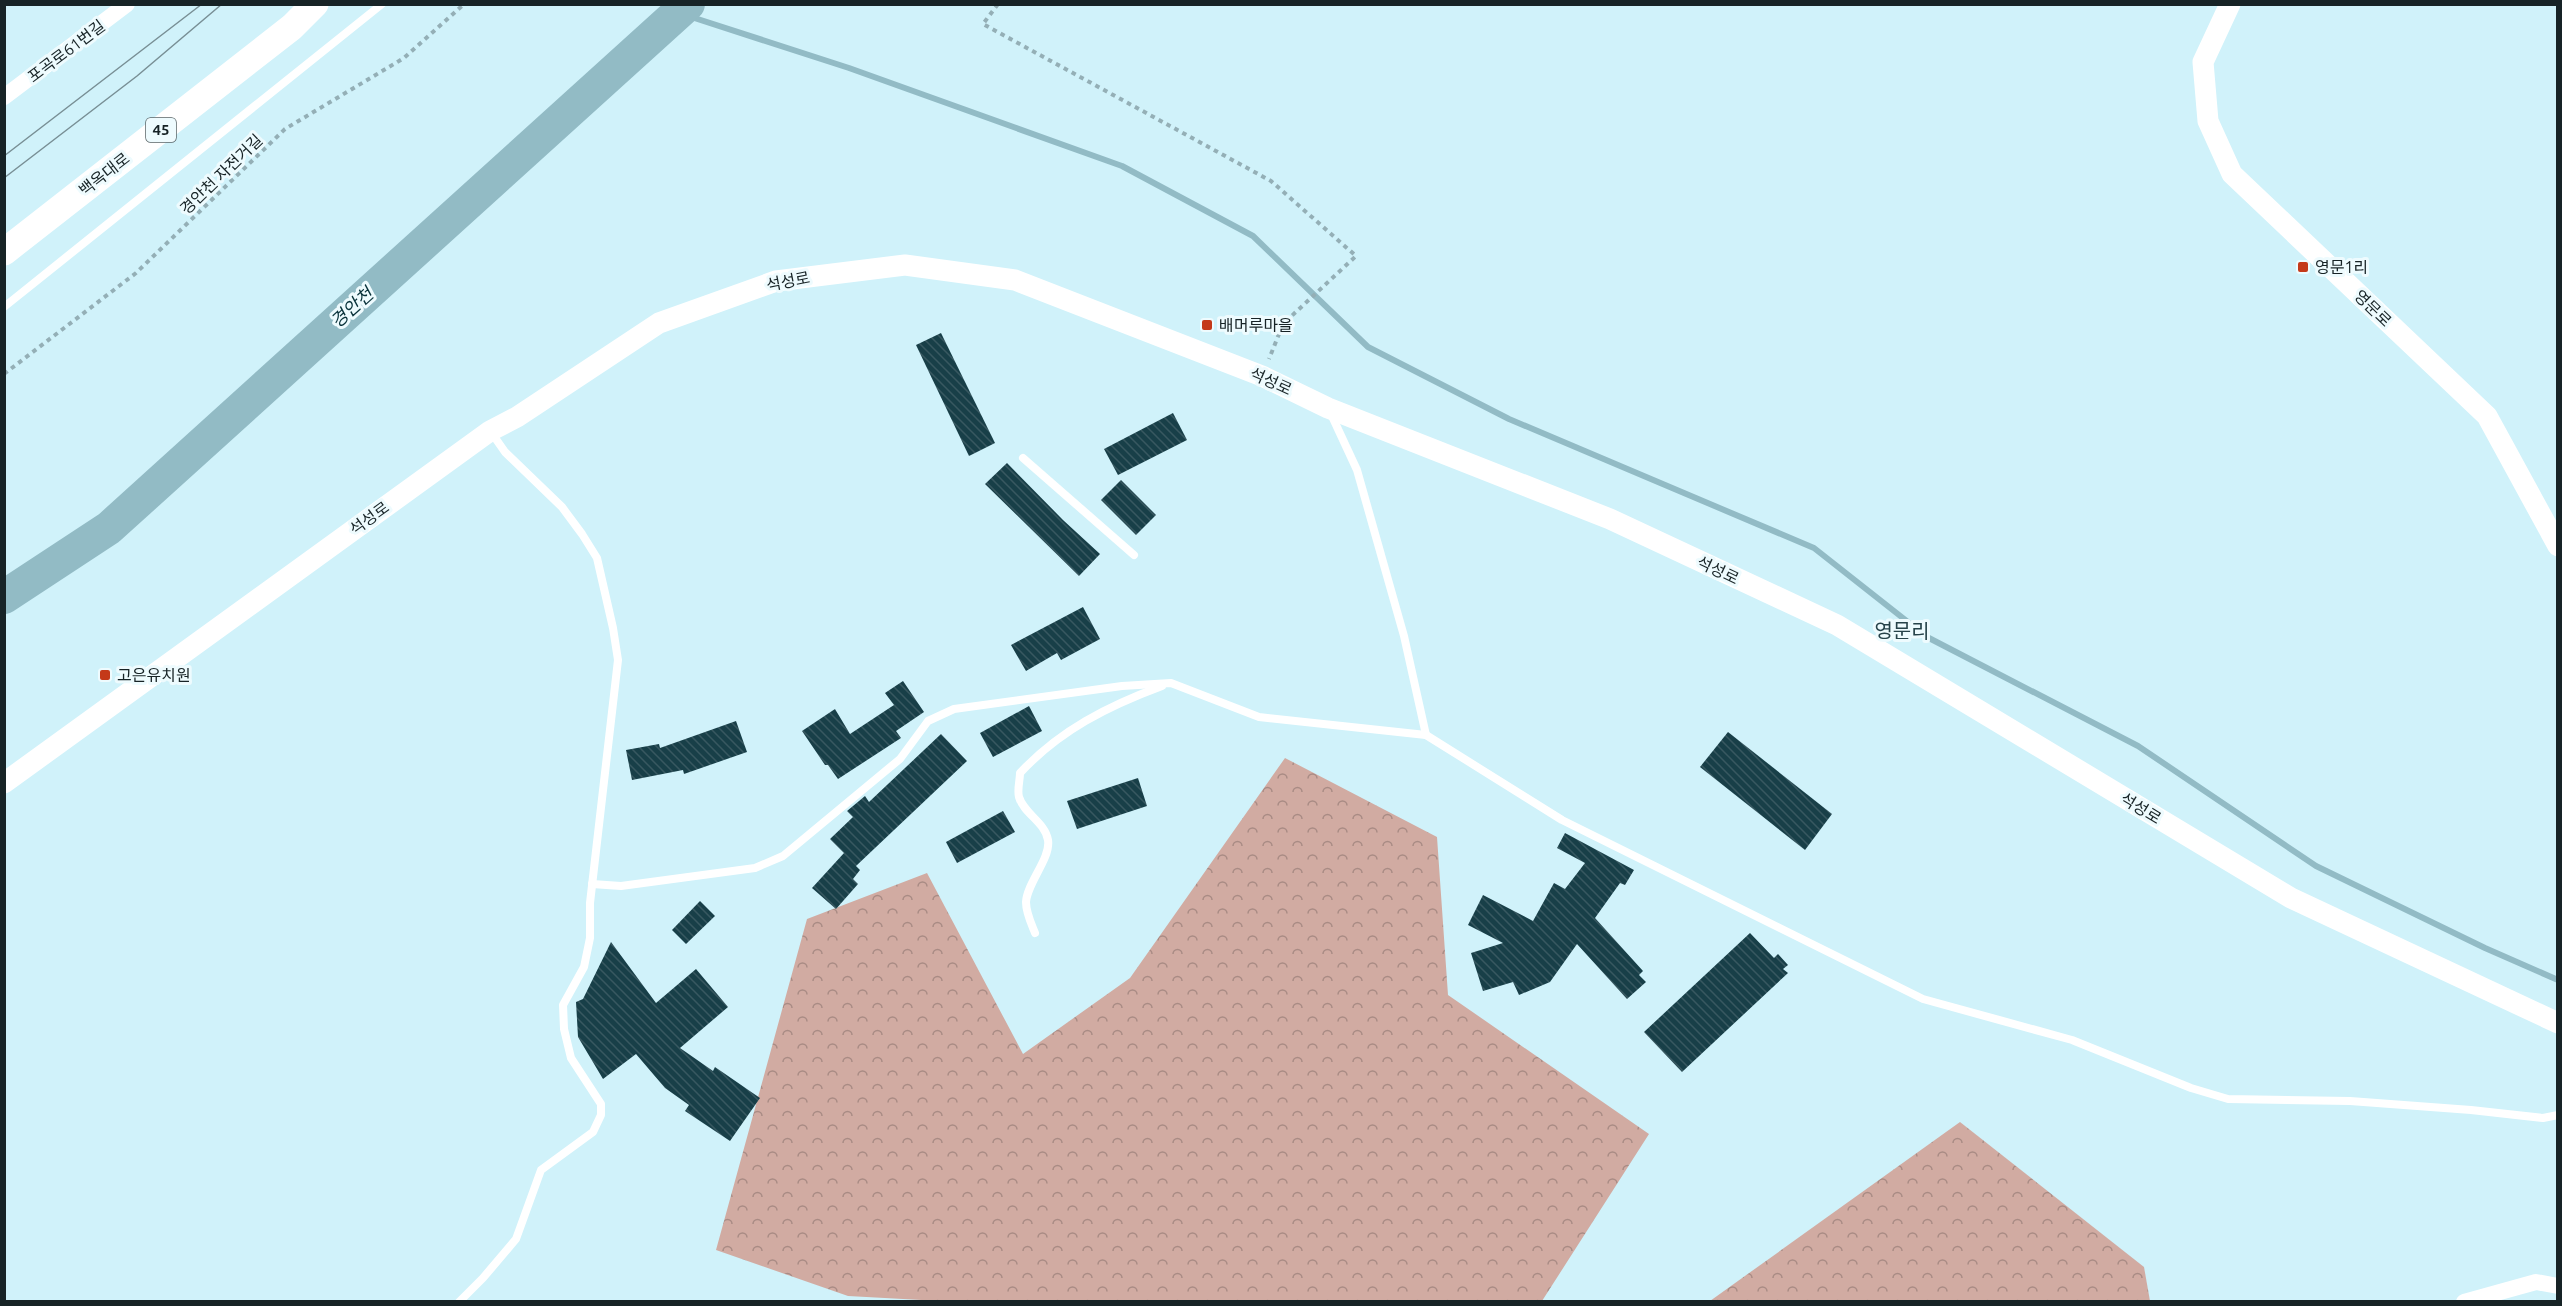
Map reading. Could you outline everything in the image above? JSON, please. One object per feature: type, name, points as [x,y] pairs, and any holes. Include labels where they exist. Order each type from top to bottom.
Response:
[{"type":"main road","name":"백옥대로","points":[[4,252],[292,27],[315,4]]},
{"type":"street","name":"포곡로61번길","points":[[4,98],[127,4]]},
{"type":"street","name":"영문로","points":[[2230,4],[2203,62],[2208,121],[2232,174],[2487,416],[2558,546]]},
{"type":"street","name":"석성로","points":[[4,783],[490,431],[517,417],[659,323],[776,281],[905,265],[1015,280],[1262,376],[1328,408],[1610,519],[1837,625],[2291,898],[2558,1023]]},
{"type":"street","points":[[2464,1302],[2536,1282],[2558,1286]]},
{"type":"lane","points":[[4,307],[381,4]]},
{"type":"lane","points":[[1328,408],[1357,470],[1404,636],[1426,735]]},
{"type":"lane","points":[[459,1302],[516,1239],[541,1170],[593,1132],[601,1115],[601,1104],[571,1058],[564,1029],[563,1005],[584,967],[590,938],[590,903],[618,660],[597,558],[562,507],[505,452],[490,431]]},
{"type":"lane","points":[[1023,458],[1134,555]]},
{"type":"lane","points":[[592,884],[621,886],[755,868],[783,856],[900,759],[928,721],[954,709],[1012,703],[1122,686],[1171,683],[1259,717],[1426,735],[1562,820],[1923,999],[2072,1040],[2191,1088],[2228,1100],[2350,1101],[2543,1118],[2558,1115]]},
{"type":"lane","points":[[1035,933],[1026,910],[1026,899],[1046,852],[1048,840],[1019,797],[1020,773],[1037,754],[1078,725],[1119,702],[1171,683]]},
{"type":"path","name":"경안천 자전거길","points":[[4,374],[136,273],[285,129],[404,58],[464,4]]},
{"type":"path","points":[[998,4],[983,24],[1271,181],[1356,256],[1283,324],[1262,376]]},
{"type":"green space","points":[[1285,758],[1437,837],[1448,995],[1649,1134],[1542,1301],[958,1302],[848,1296],[716,1250],[807,919],[927,873],[1023,1054],[1130,978]]},
{"type":"green space","points":[[1960,1122],[2144,1267],[2150,1301],[1710,1301]]},
{"type":"building","points":[[941,333],[995,443],[969,456],[916,345]]},
{"type":"building","points":[[1173,413],[1187,440],[1118,475],[1104,449]]},
{"type":"building","points":[[1007,463],[1100,554],[1079,576],[985,484]]},
{"type":"building","points":[[1121,480],[1156,515],[1136,535],[1101,500]]},
{"type":"building","points":[[1083,607],[1100,639],[1061,660],[1057,653],[1026,671],[1011,645]]},
{"type":"building","points":[[903,681],[924,712],[896,731],[901,738],[838,779],[828,765],[825,765],[802,731],[835,709],[850,734],[894,705],[885,693]]},
{"type":"building","points":[[1029,706],[1042,731],[993,757],[980,733]]},
{"type":"building","points":[[736,721],[747,752],[684,774],[683,770],[632,780],[626,750],[659,744],[660,748]]},
{"type":"building","points":[[1728,732],[1832,814],[1805,850],[1700,767]]},
{"type":"building","points":[[941,734],[967,761],[856,866],[860,870],[853,879],[858,884],[836,909],[812,888],[844,853],[830,839],[853,817],[847,811],[865,796],[869,802]]},
{"type":"building","points":[[1138,778],[1147,806],[1077,829],[1067,801]]},
{"type":"building","points":[[1003,811],[1015,832],[957,863],[946,842]]},
{"type":"building","points":[[1565,833],[1634,870],[1625,885],[1620,883],[1595,918],[1643,971],[1639,975],[1646,982],[1627,999],[1577,944],[1550,982],[1519,995],[1513,982],[1483,991],[1471,953],[1503,943],[1468,925],[1483,895],[1533,921],[1554,883],[1565,889],[1585,863],[1557,848]]},
{"type":"building","points":[[700,901],[715,916],[686,944],[672,930]]},
{"type":"building","points":[[1750,933],[1774,958],[1778,954],[1788,965],[1783,969],[1788,973],[1682,1072],[1644,1032]]},
{"type":"building","points":[[611,942],[656,1003],[696,969],[728,1007],[680,1048],[713,1071],[715,1067],[760,1098],[730,1141],[685,1111],[689,1105],[665,1088],[636,1054],[603,1079],[578,1037],[576,1002],[583,999]]},
{"type":"waterway","name":"경안천","points":[[4,597],[109,528],[688,4]]},
{"type":"waterway","points":[[679,13],[849,68],[1122,166],[1253,236],[1368,347],[1509,419],[1814,548],[1927,637],[2138,746],[2316,866],[2485,948],[2558,980]]},
{"type":"tram line","points":[[4,156],[202,4]]},
{"type":"tram line","points":[[4,178],[137,76],[222,4]]},
{"type":"place","name":"영문1리","points":[[2303,267]]},
{"type":"place","name":"배머루마을","points":[[1207,325]]},
{"type":"place","name":"고은유치원","points":[[105,675]]},
{"type":"district","name":"영문리","points":[[1902,631]]}]
